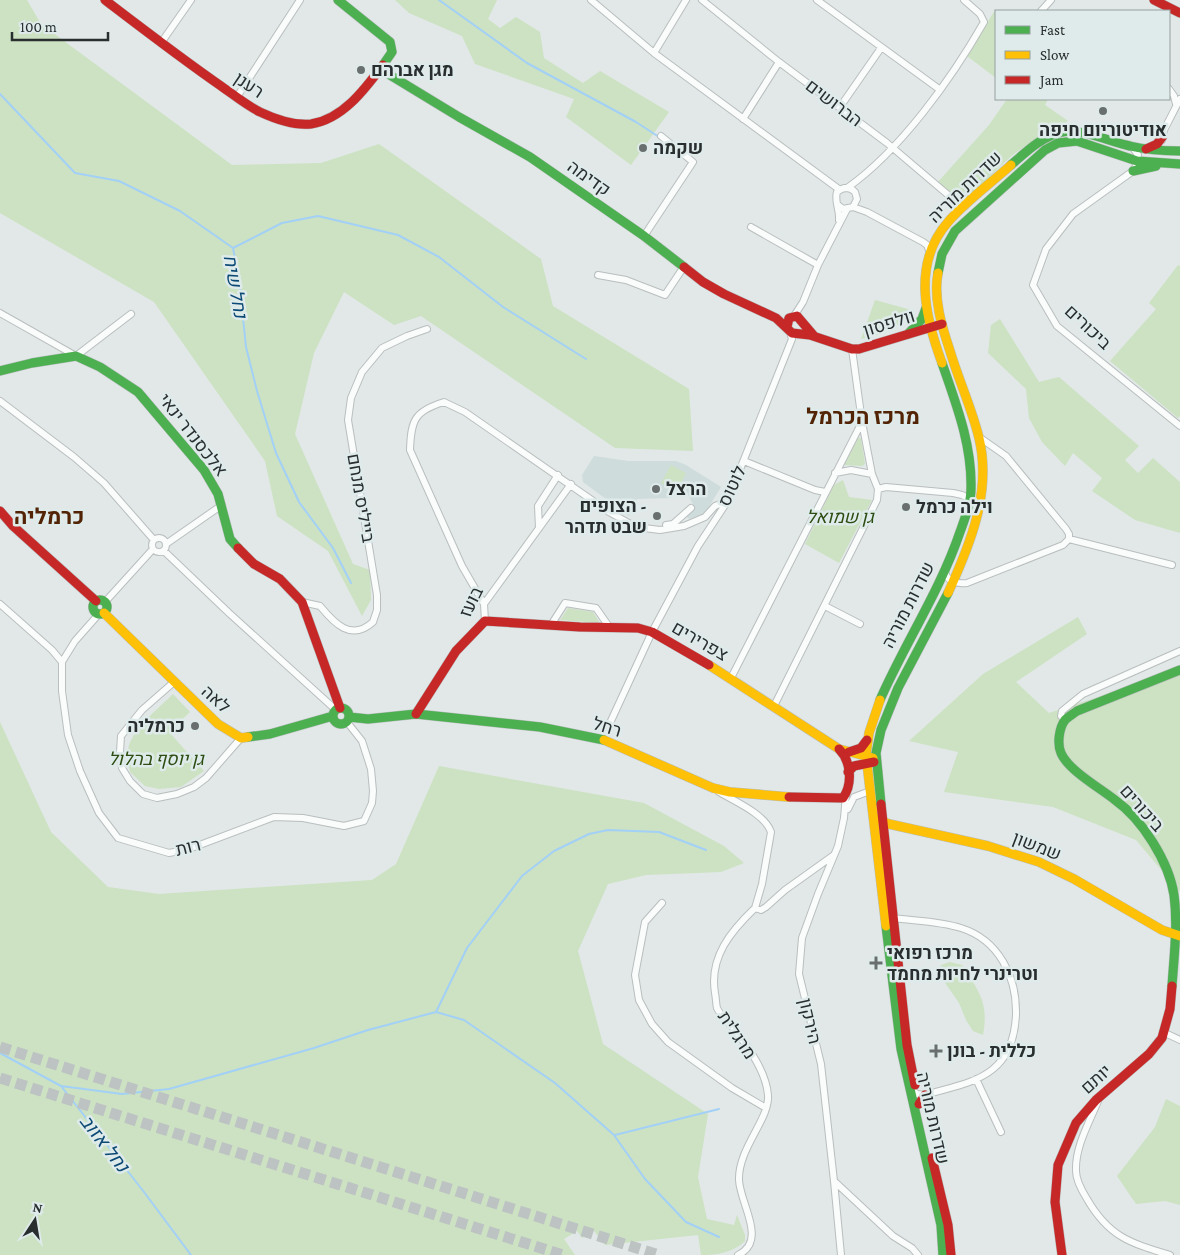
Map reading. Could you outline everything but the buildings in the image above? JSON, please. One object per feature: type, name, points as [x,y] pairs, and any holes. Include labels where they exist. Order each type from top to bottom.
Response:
[{"type":"street","name":"רענן","points":[[105,0],[161,43],[259,112],[300,124],[317,123],[342,110],[380,69],[392,52],[390,42],[338,0]]},
{"type":"street","points":[[161,43],[191,0]]},
{"type":"street","points":[[237,97],[300,0]]},
{"type":"street","points":[[591,0],[654,53],[840,190]]},
{"type":"street","points":[[654,53],[686,0]]},
{"type":"street","name":"הברושים","points":[[702,0],[779,62],[893,148],[960,205],[965,206]]},
{"type":"street","points":[[817,0],[939,89]]},
{"type":"street","points":[[838,224],[836,196],[840,190],[847,188],[862,178],[893,148],[967,52],[984,22],[980,14],[964,0]]},
{"type":"street","points":[[1043,10],[1051,0]]},
{"type":"street","points":[[1154,0],[1180,13]]},
{"type":"street","points":[[840,107],[881,48]]},
{"type":"street","points":[[743,119],[779,62]]},
{"type":"street","name":"קדימה","points":[[380,69],[530,157],[644,236],[684,268],[724,294],[776,318],[795,324]]},
{"type":"street","points":[[1163,164],[1160,159],[1160,151],[1163,136],[1179,100],[1170,90]]},
{"type":"street","name":"שדרות מוריה","points":[[951,1255],[944,1205],[919,1104],[921,1094],[907,1045],[882,821],[867,740],[871,722],[882,694],[945,569],[970,499],[971,468],[966,433],[930,328],[926,304],[925,281],[929,250],[945,224],[1035,145],[1060,132],[1081,132],[1132,147],[1160,151],[1180,151]]},
{"type":"street","points":[[644,236],[693,162],[661,136]]},
{"type":"street","points":[[1145,149],[1154,146],[1163,136]]},
{"type":"street","name":"שדרות מוריה","points":[[943,1255],[941,1225],[901,1049],[870,791],[870,760],[887,713],[952,582],[971,538],[980,507],[983,477],[979,436],[942,324],[936,294],[938,267],[950,237],[1044,150],[1058,143],[1077,141],[1137,161],[1163,164]]},
{"type":"street","points":[[1132,147],[1137,152],[1137,161],[1133,171]]},
{"type":"street","points":[[1133,171],[1163,164],[1180,164]]},
{"type":"street","name":"ביכורים","points":[[1133,171],[1073,214],[1046,249],[1033,285],[1058,326],[1180,426]]},
{"type":"street","points":[[795,324],[818,265],[838,224],[857,199],[855,192],[862,178]]},
{"type":"street","points":[[847,188],[855,192]]},
{"type":"street","points":[[838,205],[867,212],[922,242],[928,246],[929,250]]},
{"type":"street","points":[[751,227],[818,265]]},
{"type":"street","points":[[598,275],[626,280],[665,295],[684,268]]},
{"type":"street","points":[[908,334],[922,319],[926,304]]},
{"type":"street","name":"אלכסנדר ינאי","points":[[0,313],[76,356],[100,367],[138,392],[204,470],[218,494],[230,539],[243,555],[254,564],[280,579],[302,602],[336,711]]},
{"type":"street","points":[[0,371],[32,363],[76,356],[131,314]]},
{"type":"street","name":"וולפסון","points":[[795,324],[816,337],[852,349],[859,349],[942,324]]},
{"type":"street","name":"לוטוס","points":[[610,723],[652,632],[698,546],[727,502],[792,340],[795,324]]},
{"type":"street","name":"בייליס מנחם","points":[[302,602],[320,606],[333,622],[347,630],[360,630],[373,622],[377,610],[377,595],[348,420],[351,398],[362,372],[382,348],[427,329]]},
{"type":"street","points":[[774,706],[875,506],[878,496],[862,422],[852,349]]},
{"type":"street","points":[[0,401],[74,457],[104,483],[154,540]]},
{"type":"street","points":[[484,604],[462,566],[410,450],[411,429],[420,413],[429,406],[444,402],[465,412],[609,512],[636,527],[660,530],[684,526],[705,517],[715,506],[724,500],[727,502]]},
{"type":"street","points":[[731,678],[862,422]]},
{"type":"street","points":[[945,569],[946,576],[952,582],[962,584],[974,581],[1063,545],[1068,539],[1069,534],[1066,529],[1006,456],[979,436]]},
{"type":"street","points":[[744,460],[815,490],[825,492]]},
{"type":"street","points":[[835,472],[851,470],[872,474]]},
{"type":"street","points":[[539,528],[538,506],[558,475]]},
{"type":"street","name":"בועז","points":[[416,714],[456,651],[484,621],[484,604],[571,484]]},
{"type":"street","points":[[878,489],[886,487],[953,493],[970,499]]},
{"type":"street","points":[[153,550],[159,552],[222,505]]},
{"type":"street","points":[[632,525],[660,526],[673,524],[691,508]]},
{"type":"street","points":[[0,511],[13,526],[107,608],[75,641],[62,662],[52,650],[0,604]]},
{"type":"street","points":[[682,516],[688,522]]},
{"type":"street","points":[[154,540],[163,539],[165,548],[257,639],[336,711],[336,723],[343,724],[348,719],[347,712],[336,711],[270,734],[241,738],[206,778],[177,794],[158,798],[143,794],[130,781],[122,768],[121,736],[142,710],[174,682]]},
{"type":"street","points":[[1068,539],[1172,565]]},
{"type":"street","points":[[153,550],[152,544],[154,540]]},
{"type":"street","points":[[101,614],[94,612],[92,607],[100,602],[153,550]]},
{"type":"street","points":[[551,625],[565,603],[596,608],[610,628]]},
{"type":"street","points":[[824,606],[860,624]]},
{"type":"street","name":"לאה","points":[[101,614],[218,724],[241,738]]},
{"type":"street","name":"צפרירים","points":[[484,621],[638,628],[652,632],[731,678],[839,749],[870,760]]},
{"type":"street","name":"ביכורים","points":[[1178,930],[1170,878],[1152,841],[1120,803],[1064,759],[1059,744],[1061,729],[1065,720],[1061,716],[1062,711],[1083,694],[1180,651]]},
{"type":"street","name":"רות","points":[[62,662],[62,691],[68,735],[80,771],[99,812],[118,838],[169,853],[189,849],[274,817],[303,818],[344,826],[364,821],[372,803],[371,769],[362,741],[348,719]]},
{"type":"street","points":[[1065,720],[1077,711],[1180,670]]},
{"type":"street","name":"רחל","points":[[348,719],[416,714],[540,727],[604,740],[713,788],[746,795],[805,798],[841,798],[846,794]]},
{"type":"street","points":[[850,752],[861,748],[867,740]]},
{"type":"street","points":[[839,749],[848,760],[846,794]]},
{"type":"street","points":[[848,772],[854,766],[870,760]]},
{"type":"street","points":[[713,788],[761,817],[770,828],[771,836],[762,884],[755,908]]},
{"type":"street","points":[[844,818],[854,797],[870,791]]},
{"type":"street","name":"הירקון","points":[[841,1255],[821,1064],[799,974],[802,938],[840,838],[846,794]]},
{"type":"street","name":"שמשון","points":[[873,813],[882,821],[988,846],[1039,862],[1074,879],[1162,930]]},
{"type":"street","name":"מרגלית","points":[[738,1255],[746,1251],[752,1239],[752,1230],[740,1187],[739,1179],[742,1162],[745,1150],[766,1108],[768,1097],[765,1079],[744,1042],[718,1008],[713,981],[720,952],[738,924],[755,908],[761,910],[766,907],[785,890],[834,855]]},
{"type":"street","points":[[662,903],[645,922],[635,975],[638,1000],[652,1024],[668,1042],[732,1088],[766,1108]]},
{"type":"street","points":[[893,918],[935,922],[962,928],[983,940],[997,952],[1007,965],[1016,1006],[1012,1041],[1008,1050],[994,1068],[976,1079],[921,1094],[913,1092],[908,1085]]},
{"type":"street","points":[[1162,930],[1178,930]]},
{"type":"street","points":[[1162,930],[1178,949]]},
{"type":"street","name":"יותם","points":[[1062,1255],[1055,1202],[1058,1165],[1076,1123],[1100,1096],[1149,1054],[1162,1038],[1170,1009],[1178,949],[1178,930]]},
{"type":"street","points":[[1163,1032],[1180,1040]]},
{"type":"street","points":[[976,1079],[1001,1132]]},
{"type":"street","points":[[1100,1096],[1078,1151],[1076,1172],[1082,1190],[1097,1216],[1115,1234],[1140,1246],[1170,1255]]},
{"type":"street","points":[[834,1181],[893,1236],[912,1248],[918,1255]]},
{"type":"shaded area","name":"הרצל","points":[[594,456],[628,461],[676,461],[686,465],[721,487],[705,513],[689,519],[685,515],[695,508],[686,491],[670,498],[637,499],[629,516],[583,482],[582,475]]},
{"type":"green space","points":[[0,0],[27,0],[41,24],[232,165],[321,163],[379,144],[541,259],[553,306],[689,389],[693,451],[615,448],[421,316],[394,325],[344,292],[314,353],[295,434],[353,564],[370,570],[371,600],[362,616],[328,551],[277,516],[265,461],[154,302],[0,213]]},
{"type":"green space","points":[[395,0],[497,0],[488,19],[500,28],[516,17],[540,32],[544,58],[583,83],[600,71],[669,112],[631,165],[566,117],[574,99],[475,64],[462,36],[409,13]]},
{"type":"green space","points":[[995,10],[995,77],[967,56]]},
{"type":"green space","points":[[1006,100],[1048,100],[1045,105],[1068,121],[1019,151],[1003,164],[966,202],[961,202],[937,183],[989,125]]},
{"type":"green space","points":[[1178,265],[1180,266],[1180,416],[1178,418],[1110,361],[1156,309],[1149,303]]},
{"type":"green space","points":[[875,300],[908,309],[897,326],[881,334],[861,339]]},
{"type":"green space","points":[[1000,319],[1039,382],[1059,377],[1139,446],[1125,460],[1138,473],[1153,458],[1180,482],[1180,533],[1135,520],[1092,491],[1102,478],[1073,453],[1065,466],[1042,442],[1029,418],[1026,389],[988,353],[991,325]]},
{"type":"green space","points":[[858,438],[861,438],[865,464],[862,466],[844,465],[843,462],[846,462]]},
{"type":"green space","points":[[671,465],[686,473],[677,491],[661,483]]},
{"type":"green space","name":"גן שמואל","points":[[843,480],[849,497],[872,500],[839,563],[805,544],[834,485]]},
{"type":"green space","points":[[568,608],[593,612],[600,623],[560,620]]},
{"type":"green space","points":[[1078,617],[1087,634],[1016,682],[1049,713],[1180,670],[1180,892],[1136,840],[1053,807],[944,792],[958,752],[909,741],[983,674]]},
{"type":"green space","name":"גן יוסף בהלול","points":[[173,694],[190,712],[169,732],[204,771],[181,787],[159,789],[145,786],[130,772],[129,744],[145,721]]},
{"type":"green space","points":[[0,722],[51,832],[108,887],[159,894],[372,880],[396,864],[439,766],[644,803],[724,846],[744,863],[721,872],[646,875],[608,884],[578,951],[603,1044],[708,1114],[698,1177],[707,1219],[734,1225],[737,1215],[745,1235],[745,1241],[735,1248],[724,1252],[701,1255],[698,1235],[605,1245],[594,1231],[582,1238],[577,1231],[564,1239],[575,1255],[0,1255]]},
{"type":"green space","points":[[950,962],[962,965],[978,990],[985,1014],[983,1035],[973,1031],[959,1003],[937,971],[941,965]]},
{"type":"green space","points":[[1166,1099],[1180,1106],[1180,1205],[1165,1201],[1136,1204],[1117,1176],[1155,1127]]},
{"type":"waterway","points":[[439,0],[527,63],[636,122],[659,137]]},
{"type":"waterway","name":"נחל שיח","points":[[0,94],[75,173],[119,181],[180,211],[233,248],[239,279],[246,347],[276,453],[299,502],[333,548],[351,583]]},
{"type":"waterway","points":[[233,248],[282,223],[318,216],[398,235],[439,257],[503,307],[586,359]]},
{"type":"waterway","points":[[436,1012],[467,948],[522,876],[554,851],[589,834],[608,830],[659,832],[706,850]]},
{"type":"waterway","points":[[61,1086],[122,1094],[169,1089],[314,1048],[368,1030],[436,1012],[464,1020],[555,1083],[614,1135],[645,1179],[686,1222],[719,1237]]},
{"type":"waterway","name":"נחל אזוב","points":[[0,1053],[61,1086],[191,1255]]},
{"type":"waterway","points":[[615,1135],[719,1109]]},
{"type":"tunnel","points":[[0,1047],[659,1255]]},
{"type":"tunnel","points":[[0,1078],[563,1255]]},
{"type":"traffic: fast","points":[[338,0],[390,42],[392,52],[383,65]]},
{"type":"traffic: fast","points":[[380,69],[530,157],[644,236],[684,267]]},
{"type":"traffic: fast","points":[[1011,165],[1041,141],[1055,134],[1070,131],[1142,148],[1180,151]]},
{"type":"traffic: fast","points":[[938,273],[942,254],[955,231],[1045,150],[1058,143],[1077,141],[1137,161],[1180,164]]},
{"type":"traffic: fast","points":[[1133,171],[1156,166]]},
{"type":"traffic: fast","points":[[908,334],[922,319],[926,308]]},
{"type":"traffic: fast","points":[[0,371],[32,363],[76,356],[100,367],[138,392],[204,470],[218,494],[230,539],[238,548]]},
{"type":"traffic: fast","points":[[880,700],[943,575],[960,532],[970,499],[971,472],[966,440],[958,409],[942,363]]},
{"type":"traffic: fast","points":[[881,804],[876,753],[881,730],[898,688],[948,593]]},
{"type":"traffic: fast","points":[[97,600],[103,600],[107,607],[103,614],[97,614],[93,610],[93,604],[97,600]]},
{"type":"traffic: fast","points":[[1172,986],[1176,918],[1174,895],[1160,855],[1153,842],[1125,808],[1070,766],[1061,753],[1059,741],[1063,723],[1077,711],[1180,670]]},
{"type":"traffic: fast","points":[[341,708],[347,710],[349,716],[347,722],[341,724],[335,722],[333,716],[335,710],[341,708]]},
{"type":"traffic: fast","points":[[349,717],[368,719],[416,714],[540,727],[604,740]]},
{"type":"traffic: fast","points":[[248,737],[270,734],[333,716]]},
{"type":"traffic: fast","points":[[886,926],[901,1049],[941,1225],[943,1255]]},
{"type":"traffic: slow","points":[[942,363],[927,309],[925,291],[929,255],[937,238],[955,214],[1011,165]]},
{"type":"traffic: slow","points":[[938,273],[937,302],[941,322],[979,438],[983,478],[977,518],[964,556],[948,593]]},
{"type":"traffic: slow","points":[[104,613],[218,724],[241,738],[248,737]]},
{"type":"traffic: slow","points":[[709,665],[839,749],[873,758]]},
{"type":"traffic: slow","points":[[880,700],[869,733],[866,755],[886,926]]},
{"type":"traffic: slow","points":[[604,740],[713,788],[730,792],[789,797]]},
{"type":"traffic: slow","points":[[878,819],[889,824],[988,846],[1039,862],[1074,879],[1162,930],[1180,936]]},
{"type":"traffic: jam","points":[[105,0],[177,55],[245,103],[266,115],[291,123],[311,124],[333,116],[361,93],[383,65]]},
{"type":"traffic: jam","points":[[1154,0],[1180,13]]},
{"type":"traffic: jam","points":[[1146,149],[1157,144],[1163,136]]},
{"type":"traffic: jam","points":[[684,267],[703,282],[724,294],[776,318],[792,333],[810,335],[852,349],[859,349],[942,324]]},
{"type":"traffic: jam","points":[[787,327],[789,318],[797,316],[814,336]]},
{"type":"traffic: jam","points":[[0,511],[13,526],[96,601]]},
{"type":"traffic: jam","points":[[238,548],[254,564],[280,579],[302,602],[340,708]]},
{"type":"traffic: jam","points":[[416,714],[456,651],[485,621],[580,627],[638,628],[652,632],[709,665]]},
{"type":"traffic: jam","points":[[849,752],[861,748],[867,740]]},
{"type":"traffic: jam","points":[[789,797],[843,798],[848,786],[849,773],[846,760],[839,749]]},
{"type":"traffic: jam","points":[[848,772],[854,766],[874,762]]},
{"type":"traffic: jam","points":[[881,804],[907,1045],[915,1085]]},
{"type":"traffic: jam","points":[[1062,1255],[1055,1202],[1058,1165],[1076,1123],[1096,1100],[1149,1054],[1162,1038],[1170,1009],[1172,986]]},
{"type":"traffic: jam","points":[[919,1104],[925,1095]]},
{"type":"traffic: jam","points":[[932,1158],[948,1225],[951,1255]]},
{"type":"place","name":"מגן אברהם","points":[[361,70]]},
{"type":"place","name":"אודיטוריום חיפה","points":[[1103,111]]},
{"type":"place","name":"שקמה","points":[[643,148]]},
{"type":"place","name":"הרצל","points":[[656,489]]},
{"type":"place","name":"וילה כרמל","points":[[906,507]]},
{"type":"place","name":"הצופים - שבט תדהר","points":[[657,516]]},
{"type":"place","name":"כרמליה","points":[[195,726]]},
{"type":"place","name":"מרכז רפואי וטרינרי לחיות מחמד","points":[[876,963]]},
{"type":"place","name":"כללית - בונן","points":[[936,1051]]},
{"type":"district","name":"מרכז הכרמל","points":[[863,416]]},
{"type":"district","name":"כרמליה","points":[[49,516]]}]
